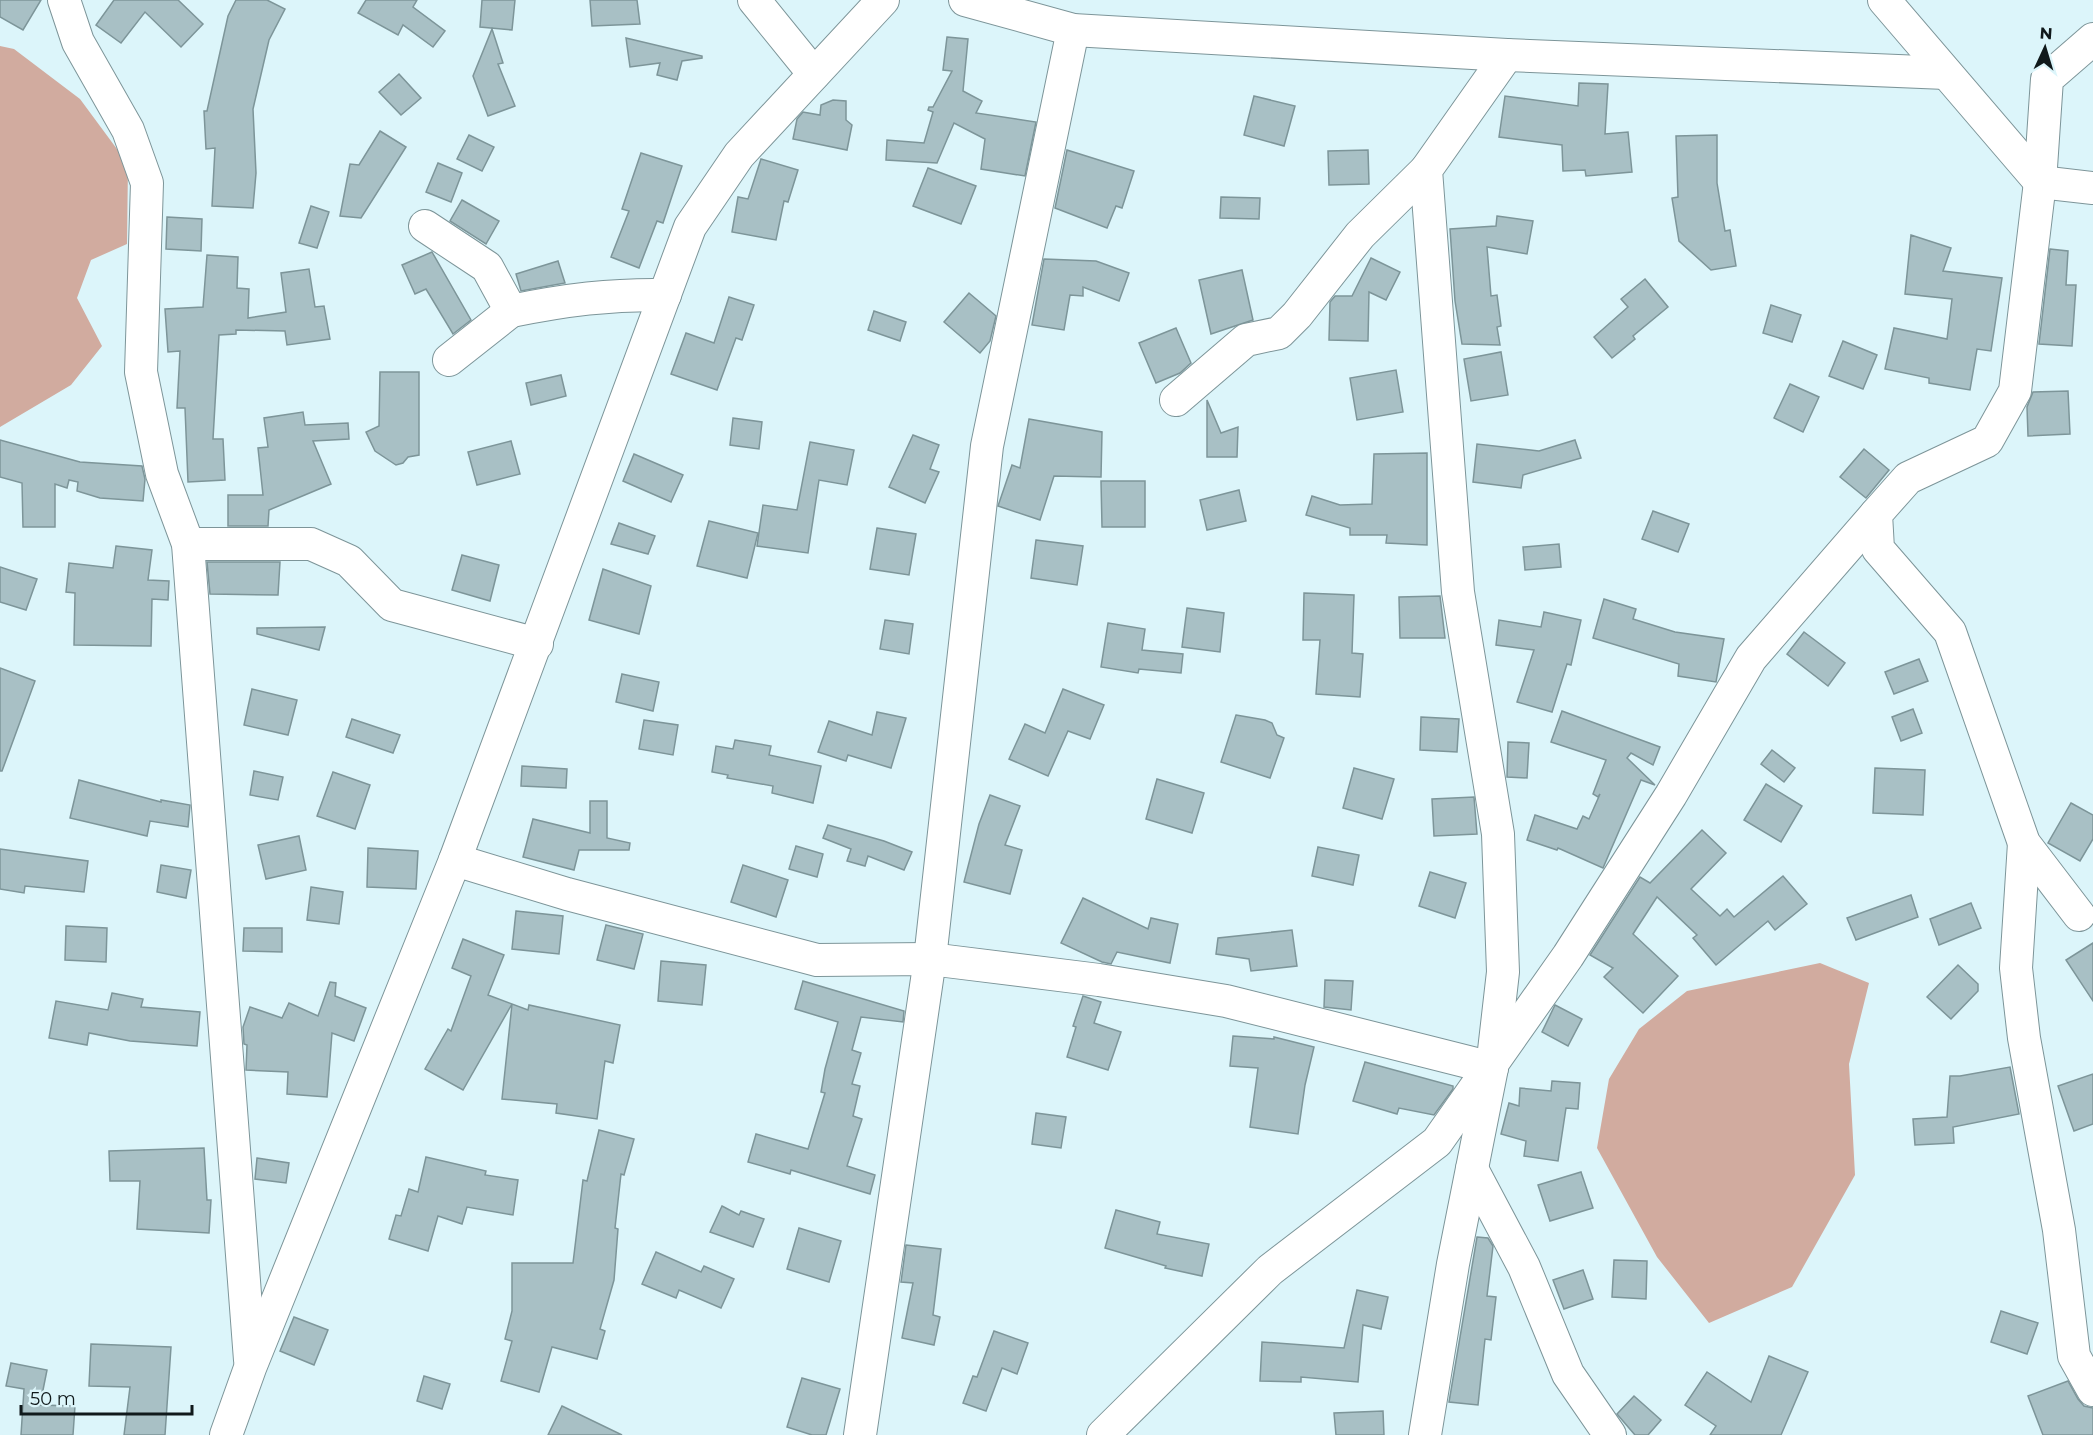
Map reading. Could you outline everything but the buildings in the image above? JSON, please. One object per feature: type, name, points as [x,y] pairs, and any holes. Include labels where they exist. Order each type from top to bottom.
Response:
[{"type":"street","points":[[64,0],[78,42],[128,130],[147,183],[141,372],[162,474],[188,544],[250,1368]]},
{"type":"street","points":[[754,0],[814,74]]},
{"type":"street","points":[[232,1433],[250,1368],[455,860],[690,227],[739,155],[883,0]]},
{"type":"street","points":[[965,0],[1073,30],[1507,55],[1946,73]]},
{"type":"street","points":[[1884,0],[2040,182],[2093,188]]},
{"type":"street","points":[[860,1435],[930,959],[987,446],[1073,30]]},
{"type":"street","points":[[1103,1435],[1270,1270],[1437,1142],[1492,1068],[1568,956],[1664,805],[1751,658],[1908,478],[1987,441],[2015,391],[2040,182],[2047,79],[2093,39]]},
{"type":"street","points":[[1176,400],[1246,340],[1279,333],[1297,315],[1360,235],[1426,170],[1507,55]]},
{"type":"street","points":[[1425,1435],[1453,1264],[1492,1068],[1503,972],[1498,834],[1458,592],[1426,170]]},
{"type":"street","points":[[425,226],[487,267],[512,311]]},
{"type":"street","points":[[449,360],[512,311],[574,298],[665,295]]},
{"type":"street","points":[[1876,514],[1878,549],[1950,632],[2024,843],[2079,915]]},
{"type":"street","points":[[188,544],[311,544],[349,561],[392,605],[537,644]]},
{"type":"street","points":[[2024,843],[2016,968],[2024,1038],[2060,1230],[2074,1356],[2093,1390]]},
{"type":"street","points":[[455,860],[567,894],[817,960],[930,959],[1100,980],[1226,1001],[1492,1068]]},
{"type":"street","points":[[1472,1168],[1524,1267],[1569,1374],[1610,1435]]},
{"type":"shaded area","points":[[0,46],[14,49],[80,99],[128,164],[127,244],[91,260],[77,298],[102,346],[71,385],[0,427]]},
{"type":"shaded area","points":[[1820,963],[1869,983],[1849,1064],[1855,1175],[1792,1287],[1709,1323],[1657,1257],[1597,1148],[1609,1079],[1639,1029],[1687,991]]}]
